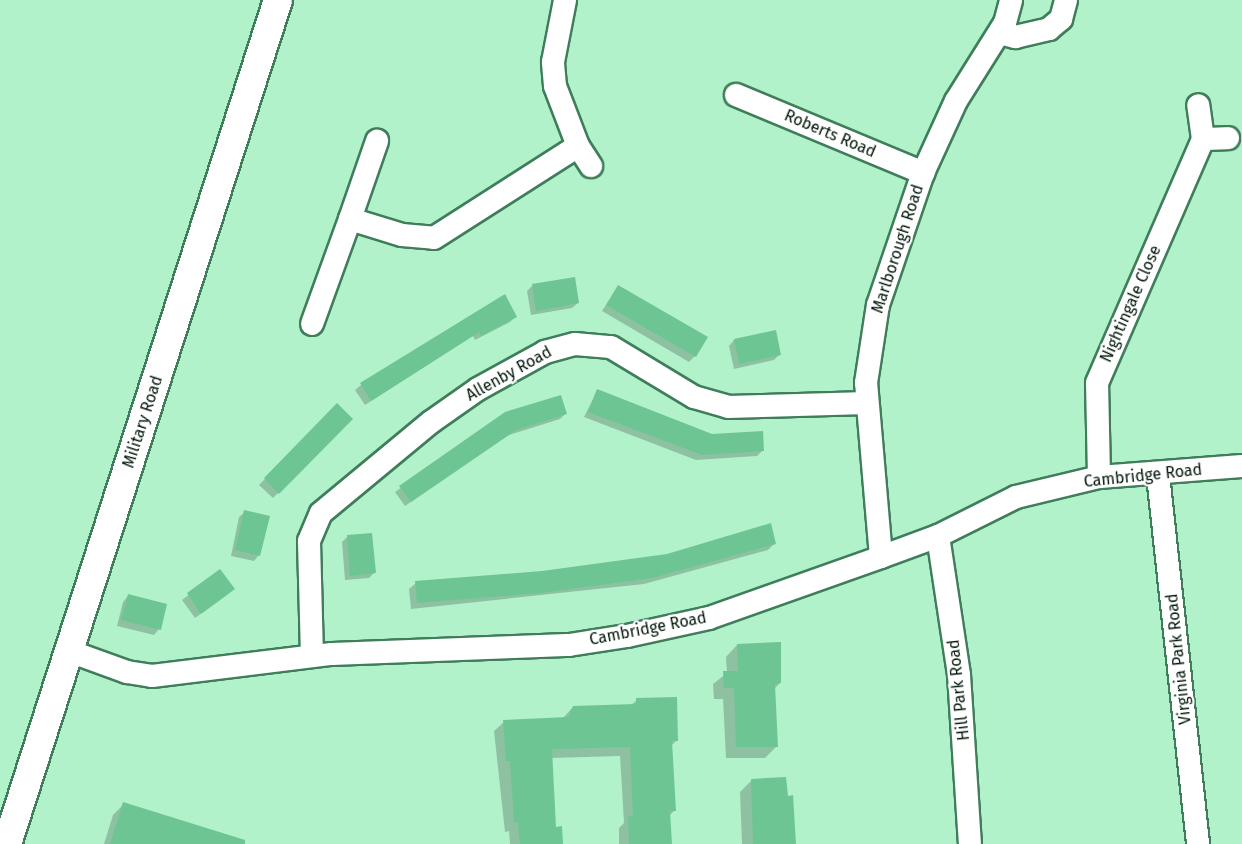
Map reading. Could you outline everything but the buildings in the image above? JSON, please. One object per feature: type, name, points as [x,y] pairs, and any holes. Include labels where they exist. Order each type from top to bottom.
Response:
[{"type":"street","name":"Military Road","points":[[7,844],[278,0]]},
{"type":"street","points":[[565,0],[556,33],[554,70],[560,105],[578,146],[591,166]]},
{"type":"street","name":"Marlborough Road","points":[[881,557],[867,403],[867,367],[880,296],[922,173],[956,101],[1000,33],[1011,0]]},
{"type":"street","points":[[1000,33],[1015,37],[1049,29],[1061,19],[1066,0]]},
{"type":"street","name":"Roberts Road","points":[[736,95],[922,173]]},
{"type":"street","points":[[1198,105],[1203,139],[1228,138]]},
{"type":"street","name":"Nightingale Close","points":[[1099,477],[1097,383],[1203,139]]},
{"type":"street","points":[[312,324],[378,141]]},
{"type":"street","points":[[350,219],[402,235],[434,238],[578,146]]},
{"type":"street","name":"Allenby Road","points":[[312,656],[309,542],[321,513],[431,422],[478,389],[545,352],[575,344],[611,347],[694,397],[728,407],[867,403]]},
{"type":"street","name":"Cambridge Road","points":[[69,651],[126,672],[147,675],[312,656],[569,645],[627,636],[709,618],[881,557],[938,536],[1016,497],[1099,477],[1158,475],[1242,466]]},
{"type":"street","name":"Virginia Park Road","points":[[1158,475],[1198,844]]},
{"type":"street","name":"Hill Park Road","points":[[938,536],[959,675],[970,844]]}]
